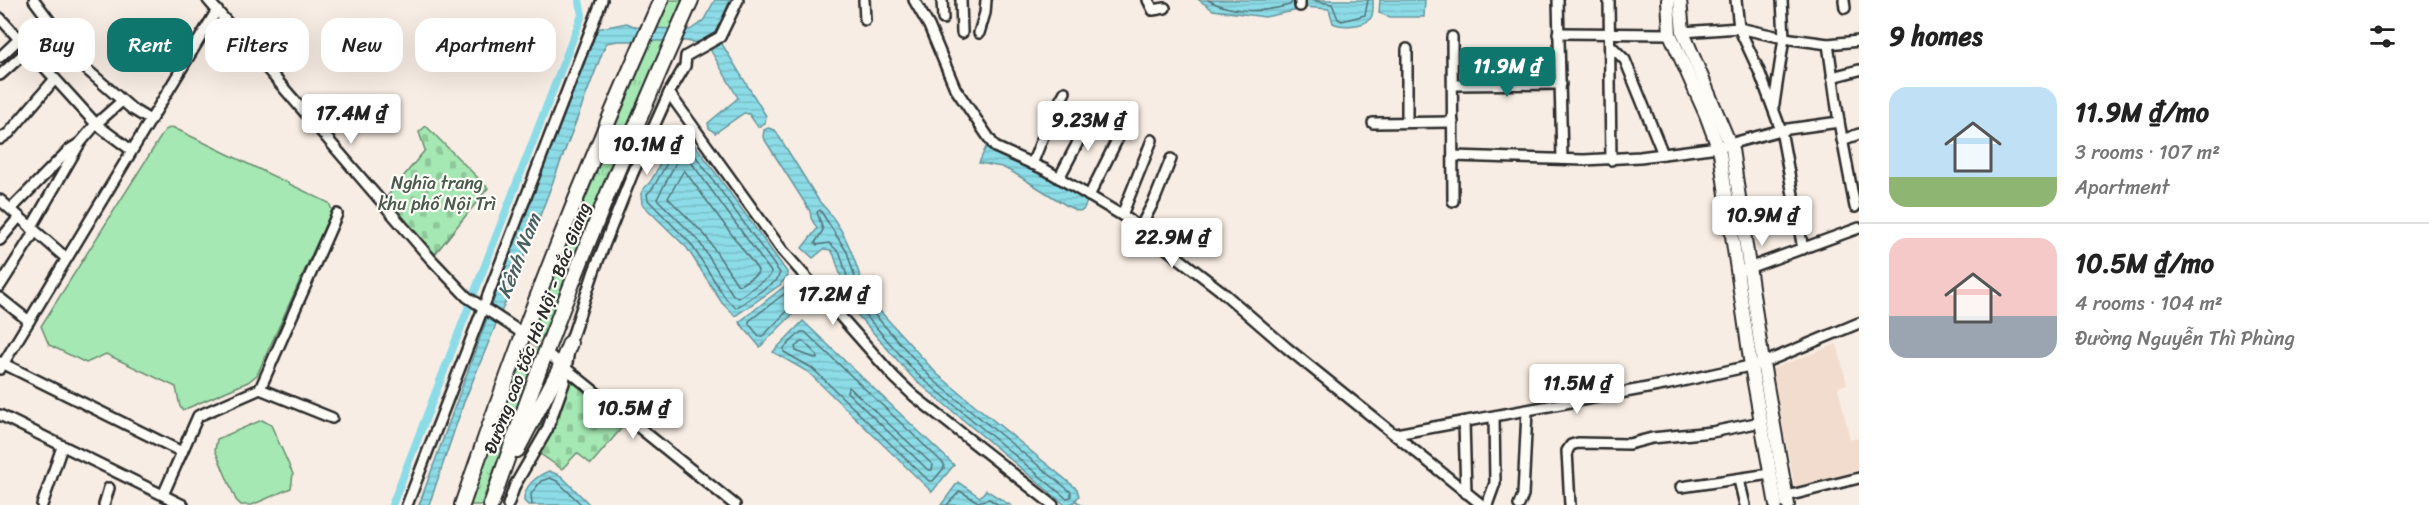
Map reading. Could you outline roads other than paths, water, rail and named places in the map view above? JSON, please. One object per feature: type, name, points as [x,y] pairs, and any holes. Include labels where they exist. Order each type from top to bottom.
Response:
[{"type":"highway","name":"Đường cao tốc Hà Nội - Bắc Giang","points":[[462,505],[546,274],[593,157],[661,0]]},
{"type":"highway","name":"Đường cao tốc Hà Nội - Bắc Giang","points":[[493,505],[572,284],[622,158],[691,0]]},
{"type":"highway","points":[[493,505],[516,453],[564,366],[570,343]]},
{"type":"main road","points":[[1668,0],[1677,33],[1724,146],[1757,364],[1761,422],[1776,505]]},
{"type":"main road","points":[[1677,33],[1680,0]]},
{"type":"main road","points":[[1757,364],[1787,500]]},
{"type":"street","points":[[34,0],[85,68],[122,101],[150,120]]},
{"type":"street","points":[[208,0],[430,258],[467,297],[519,331]]},
{"type":"street","points":[[407,505],[602,0]]},
{"type":"street","points":[[570,343],[594,271],[632,175],[669,93],[685,66],[686,56],[720,37],[738,0]]},
{"type":"street","points":[[864,0],[865,20]]},
{"type":"street","points":[[914,0],[929,26],[955,88],[994,147],[1059,178],[1140,228],[1220,290],[1287,348],[1466,493],[1484,505],[1495,483],[1494,417]]},
{"type":"street","points":[[942,0],[943,19]]},
{"type":"street","points":[[961,0],[962,33]]},
{"type":"street","points":[[979,33],[986,0]]},
{"type":"street","points":[[1148,0],[1153,10],[1165,8]]},
{"type":"street","points":[[1558,0],[1562,159]]},
{"type":"street","points":[[1609,0],[1611,160]]},
{"type":"street","points":[[1736,0],[1739,28],[1773,106],[1780,130],[1803,249]]},
{"type":"street","points":[[1773,106],[1784,38],[1782,0]]},
{"type":"street","points":[[182,452],[1,365],[217,10]]},
{"type":"street","points":[[0,18],[18,40],[0,57]]},
{"type":"street","points":[[1558,33],[1677,33],[1739,28],[1784,38],[1828,44],[1859,41]]},
{"type":"street","points":[[1452,37],[1453,201]]},
{"type":"street","points":[[1828,44],[1839,122],[1855,207]]},
{"type":"street","points":[[1610,45],[1625,60],[1663,154]]},
{"type":"street","points":[[1407,49],[1407,122]]},
{"type":"street","points":[[0,75],[18,58]]},
{"type":"street","points":[[1832,77],[1859,70]]},
{"type":"street","points":[[47,72],[96,124],[131,150]]},
{"type":"street","points":[[0,139],[9,133],[54,80]]},
{"type":"street","points":[[1453,85],[1561,84]]},
{"type":"street","points":[[1032,164],[1050,118],[1065,92]]},
{"type":"street","points":[[669,93],[782,250],[894,377],[914,396],[1053,505]]},
{"type":"street","points":[[0,286],[80,143],[96,124],[122,101]]},
{"type":"street","points":[[1059,178],[1077,144],[1088,114]]},
{"type":"street","points":[[1372,123],[1453,122]]},
{"type":"street","points":[[1453,156],[1611,160],[1724,146],[1780,130],[1839,122]]},
{"type":"street","points":[[1089,196],[1125,124]]},
{"type":"street","points":[[1842,140],[1859,134]]},
{"type":"street","points":[[1122,215],[1152,140]]},
{"type":"street","points":[[11,209],[73,147],[80,143]]},
{"type":"street","points":[[1140,228],[1171,159]]},
{"type":"street","points":[[0,200],[66,258]]},
{"type":"street","points":[[163,495],[198,416],[260,389],[338,214]]},
{"type":"street","points":[[0,240],[19,217]]},
{"type":"street","points":[[1744,270],[1859,228]]},
{"type":"street","points":[[0,298],[29,321]]},
{"type":"street","points":[[1396,434],[1669,384],[1757,364],[1859,323]]},
{"type":"street","points":[[548,354],[735,505]]},
{"type":"street","points":[[508,505],[519,478],[547,430],[564,383],[564,366]]},
{"type":"street","points":[[260,389],[332,418]]},
{"type":"street","points":[[1519,505],[1523,495],[1527,411]]},
{"type":"street","points":[[0,415],[183,505]]},
{"type":"street","points":[[1464,422],[1466,493]]},
{"type":"street","points":[[1570,505],[1567,451],[1571,445],[1629,444],[1652,438],[1712,432],[1761,422]]},
{"type":"street","points":[[42,505],[62,447]]},
{"type":"street","points":[[1681,487],[1770,474]]},
{"type":"street","points":[[1787,500],[1859,478]]},
{"type":"street","points":[[1739,480],[1745,505]]},
{"type":"street","points":[[104,505],[109,488]]},
{"type":"water","name":"Kênh Nam","points":[[715,0],[730,0],[718,29],[712,37],[717,44],[722,44],[766,116],[765,123],[758,127],[749,114],[744,113],[715,133],[709,128],[708,123],[738,98],[707,40],[695,43],[618,41],[606,43],[528,247],[464,402],[429,505],[419,505],[541,170],[597,29],[627,23],[636,27],[690,30],[703,21]]},
{"type":"water","points":[[1199,0],[1298,0],[1299,10],[1265,17],[1213,10]]},
{"type":"water","points":[[1304,0],[1373,0],[1373,13],[1367,22],[1362,24],[1341,25],[1333,23],[1329,9],[1304,7]]},
{"type":"water","points":[[1380,0],[1425,0],[1424,17],[1390,17],[1379,13]]},
{"type":"water","points":[[768,128],[775,130],[819,201],[843,234],[866,295],[870,300],[937,374],[1077,489],[1079,496],[1073,503],[1065,505],[913,378],[855,312],[849,302],[831,250],[824,249],[813,258],[802,248],[817,229],[810,211],[763,137],[764,130]]},
{"type":"water","points":[[681,130],[699,150],[787,272],[788,276],[780,285],[735,316],[722,303],[687,248],[642,204],[641,194],[644,188],[651,181],[668,147]]},
{"type":"water","points":[[986,147],[1086,196],[1087,202],[1083,210],[1078,211],[1069,207],[1002,167],[979,163]]},
{"type":"water","points":[[795,278],[811,296],[760,347],[739,322]]},
{"type":"water","points":[[803,321],[954,465],[932,492],[808,372],[773,352]]},
{"type":"water","points":[[549,471],[561,476],[590,505],[528,505],[524,501],[524,496],[528,486]]},
{"type":"water","points":[[958,482],[980,497],[986,490],[1010,505],[941,505]]},
{"type":"waterway","points":[[392,505],[582,15],[579,0]]},
{"type":"waterway","points":[[1075,500],[1081,505]]},
{"type":"tunnel","points":[[521,332],[548,354]]},
{"type":"park label","name":"Nghĩa trang khu phố Nội Trì","points":[[437,193]]}]
